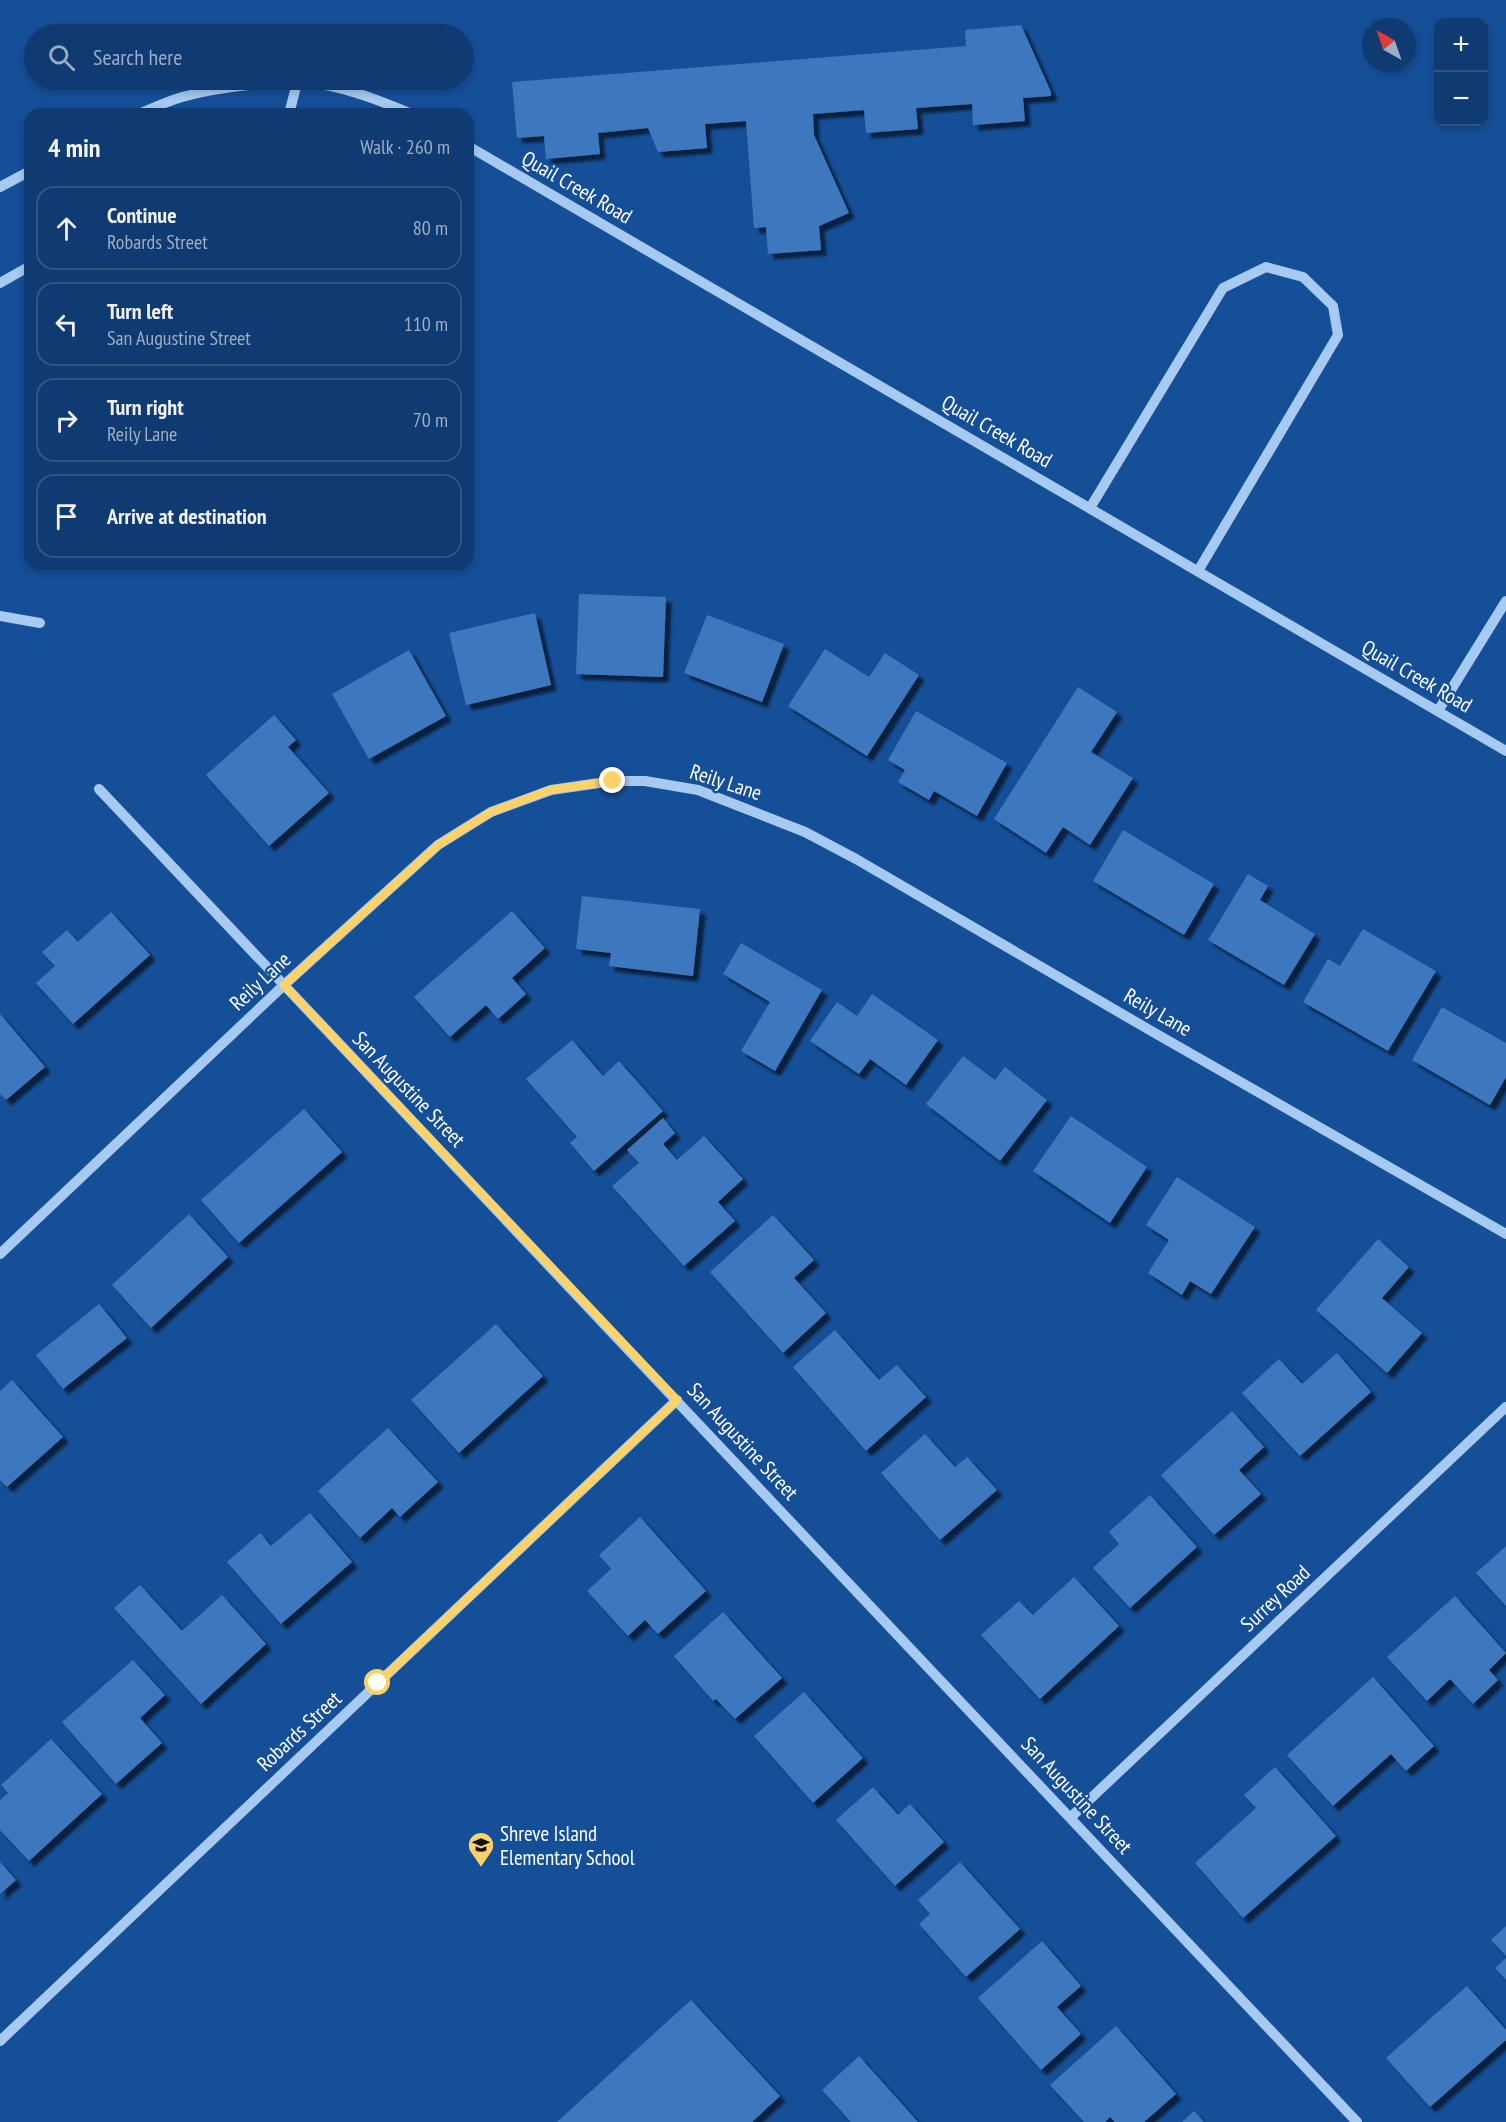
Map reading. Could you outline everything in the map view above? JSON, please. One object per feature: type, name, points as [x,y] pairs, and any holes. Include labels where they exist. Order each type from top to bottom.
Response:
[{"type":"street","points":[[155,108],[181,98],[215,90]]},
{"type":"street","points":[[291,108],[295,90]]},
{"type":"street","points":[[341,90],[398,108]]},
{"type":"street","name":"Quail Creek Road","points":[[474,149],[1506,751]]},
{"type":"street","points":[[0,187],[24,174]]},
{"type":"street","points":[[1090,508],[1223,288],[1266,267],[1303,277],[1333,306],[1338,335],[1198,571]]},
{"type":"street","points":[[0,283],[24,269]]},
{"type":"street","points":[[1438,711],[1506,601]]},
{"type":"street","points":[[0,616],[40,623]]},
{"type":"street","name":"Reily Lane","points":[[0,1254],[284,985],[438,845],[491,812],[550,790],[613,781],[645,781],[698,790],[805,832],[856,859],[1506,1234]]},
{"type":"street","name":"San Augustine Street","points":[[99,789],[1071,1816],[1357,2122]]},
{"type":"street","name":"Robards Street","points":[[0,2041],[677,1400]]},
{"type":"street","name":"Surrey Road","points":[[1071,1816],[1506,1407]]},
{"type":"building","points":[[1021,25],[1051,92],[1051,96],[1023,98],[1025,121],[973,125],[972,104],[916,108],[918,129],[866,133],[864,110],[813,114],[814,135],[849,213],[819,226],[821,250],[768,254],[766,227],[754,228],[746,121],[705,124],[707,148],[658,152],[648,128],[598,133],[600,154],[546,159],[544,136],[517,138],[512,82],[966,46],[965,30]]},
{"type":"building","points":[[579,594],[666,597],[663,677],[576,674]]},
{"type":"building","points":[[535,613],[551,685],[466,705],[449,633]]},
{"type":"building","points":[[707,615],[784,644],[762,702],[684,673]]},
{"type":"building","points":[[825,649],[869,677],[885,653],[919,675],[867,756],[788,706]]},
{"type":"building","points":[[409,650],[446,716],[369,759],[332,694]]},
{"type":"building","points":[[1078,687],[1117,712],[1091,752],[1133,778],[1090,845],[1063,827],[1046,853],[994,819]]},
{"type":"building","points":[[916,711],[1007,763],[977,816],[934,791],[929,800],[898,782],[905,770],[888,760]]},
{"type":"building","points":[[274,715],[296,740],[288,747],[329,793],[269,846],[206,775]]},
{"type":"building","points":[[1123,830],[1214,884],[1184,935],[1093,881]]},
{"type":"building","points":[[1248,874],[1268,886],[1260,900],[1315,934],[1284,985],[1208,940]]},
{"type":"building","points":[[582,896],[700,909],[693,976],[609,966],[611,953],[576,949]]},
{"type":"building","points":[[512,911],[545,948],[512,978],[526,994],[498,1019],[486,1005],[450,1037],[414,997]]},
{"type":"building","points":[[111,912],[150,955],[73,1024],[36,983],[55,966],[42,952],[67,930],[78,942]]},
{"type":"building","points":[[1363,929],[1436,971],[1388,1051],[1303,1002],[1328,959],[1340,966]]},
{"type":"building","points":[[741,943],[822,990],[775,1071],[741,1051],[770,1002],[723,974]]},
{"type":"building","points":[[872,994],[938,1040],[906,1085],[870,1059],[859,1074],[810,1041],[837,1002],[857,1016]]},
{"type":"building","points":[[1442,1007],[1506,1043],[1506,1077],[1490,1105],[1412,1060]]},
{"type":"building","points":[[0,1014],[45,1067],[6,1100],[0,1094]]},
{"type":"building","points":[[572,1040],[603,1076],[619,1061],[663,1111],[594,1171],[570,1143],[577,1137],[526,1079]]},
{"type":"building","points":[[963,1056],[995,1080],[1005,1067],[1047,1100],[1000,1161],[926,1104]]},
{"type":"building","points":[[304,1109],[342,1152],[239,1243],[201,1200]]},
{"type":"building","points":[[1071,1116],[1147,1167],[1110,1223],[1033,1171]]},
{"type":"building","points":[[663,1118],[675,1133],[663,1144],[677,1160],[704,1136],[743,1179],[718,1202],[735,1221],[684,1266],[612,1186],[639,1163],[627,1150]]},
{"type":"building","points":[[1177,1177],[1255,1227],[1211,1294],[1190,1281],[1182,1295],[1148,1273],[1169,1240],[1146,1225]]},
{"type":"building","points":[[189,1214],[228,1257],[151,1328],[112,1285]]},
{"type":"building","points":[[773,1215],[814,1260],[794,1278],[826,1313],[783,1353],[710,1272]]},
{"type":"building","points":[[1378,1239],[1409,1267],[1382,1298],[1422,1333],[1387,1373],[1316,1310]]},
{"type":"building","points":[[99,1304],[127,1338],[63,1389],[36,1355]]},
{"type":"building","points":[[496,1324],[543,1376],[459,1453],[411,1400]]},
{"type":"building","points":[[835,1330],[879,1380],[897,1365],[926,1397],[866,1451],[793,1367]]},
{"type":"building","points":[[1337,1353],[1371,1392],[1300,1456],[1242,1393],[1279,1359],[1302,1384]]},
{"type":"building","points":[[12,1380],[63,1437],[7,1487],[0,1480],[0,1391]]},
{"type":"building","points":[[1232,1411],[1264,1447],[1239,1470],[1261,1494],[1214,1535],[1161,1475]]},
{"type":"building","points":[[388,1428],[438,1482],[400,1517],[392,1508],[360,1538],[318,1491]]},
{"type":"building","points":[[925,1434],[955,1467],[967,1457],[997,1490],[940,1540],[881,1473]]},
{"type":"building","points":[[1150,1495],[1197,1547],[1130,1608],[1093,1568],[1119,1544],[1109,1532]]},
{"type":"building","points":[[310,1513],[352,1562],[281,1624],[227,1562],[260,1533],[271,1546]]},
{"type":"building","points":[[640,1517],[706,1591],[658,1634],[645,1620],[628,1636],[587,1591],[611,1569],[599,1555]]},
{"type":"building","points":[[1506,1546],[1506,1606],[1476,1573]]},
{"type":"building","points":[[1074,1577],[1119,1626],[1040,1699],[981,1635],[1019,1601],[1033,1615]]},
{"type":"building","points":[[140,1585],[182,1631],[222,1595],[266,1644],[201,1704],[114,1608]]},
{"type":"building","points":[[1455,1596],[1506,1653],[1489,1670],[1498,1680],[1473,1704],[1450,1679],[1427,1701],[1387,1657]]},
{"type":"building","points":[[723,1612],[782,1678],[735,1719],[716,1699],[713,1701],[674,1656]]},
{"type":"building","points":[[133,1660],[165,1695],[140,1718],[162,1743],[116,1784],[62,1722]]},
{"type":"building","points":[[1373,1677],[1434,1746],[1406,1771],[1391,1754],[1333,1806],[1287,1755]]},
{"type":"building","points":[[804,1692],[863,1758],[813,1803],[754,1736]]},
{"type":"building","points":[[51,1739],[102,1794],[29,1861],[0,1830],[0,1800],[8,1793],[1,1785]]},
{"type":"building","points":[[1275,1767],[1336,1836],[1243,1918],[1195,1863],[1256,1808],[1244,1795]]},
{"type":"building","points":[[873,1787],[898,1815],[910,1804],[944,1842],[895,1886],[836,1820]]},
{"type":"building","points":[[0,1862],[16,1880],[0,1894]]},
{"type":"building","points":[[960,1862],[1020,1929],[966,1977],[919,1924],[930,1914],[918,1900]]},
{"type":"building","points":[[1506,1926],[1506,1956],[1491,1940]]},
{"type":"building","points":[[1042,1941],[1081,1986],[1057,2007],[1081,2034],[1041,2070],[978,1998]]},
{"type":"building","points":[[1506,1958],[1506,1980],[1495,1968]]},
{"type":"building","points":[[1467,1986],[1506,2030],[1506,2040],[1430,2107],[1386,2058]]},
{"type":"building","points":[[691,2000],[780,2096],[752,2122],[557,2122]]},
{"type":"building","points":[[1116,2026],[1176,2094],[1144,2122],[1115,2122],[1110,2117],[1105,2122],[1084,2122],[1050,2085]]},
{"type":"building","points":[[859,2056],[918,2122],[851,2122],[822,2090]]},
{"type":"building","points":[[1194,2111],[1204,2122],[1182,2122]]},
{"type":"place","name":"Shreve Island Elementary School","points":[[481,1868]]},
{"type":"route","points":[[378,1683],[677,1400],[284,985],[438,845],[491,812],[550,790],[613,781]]}]
